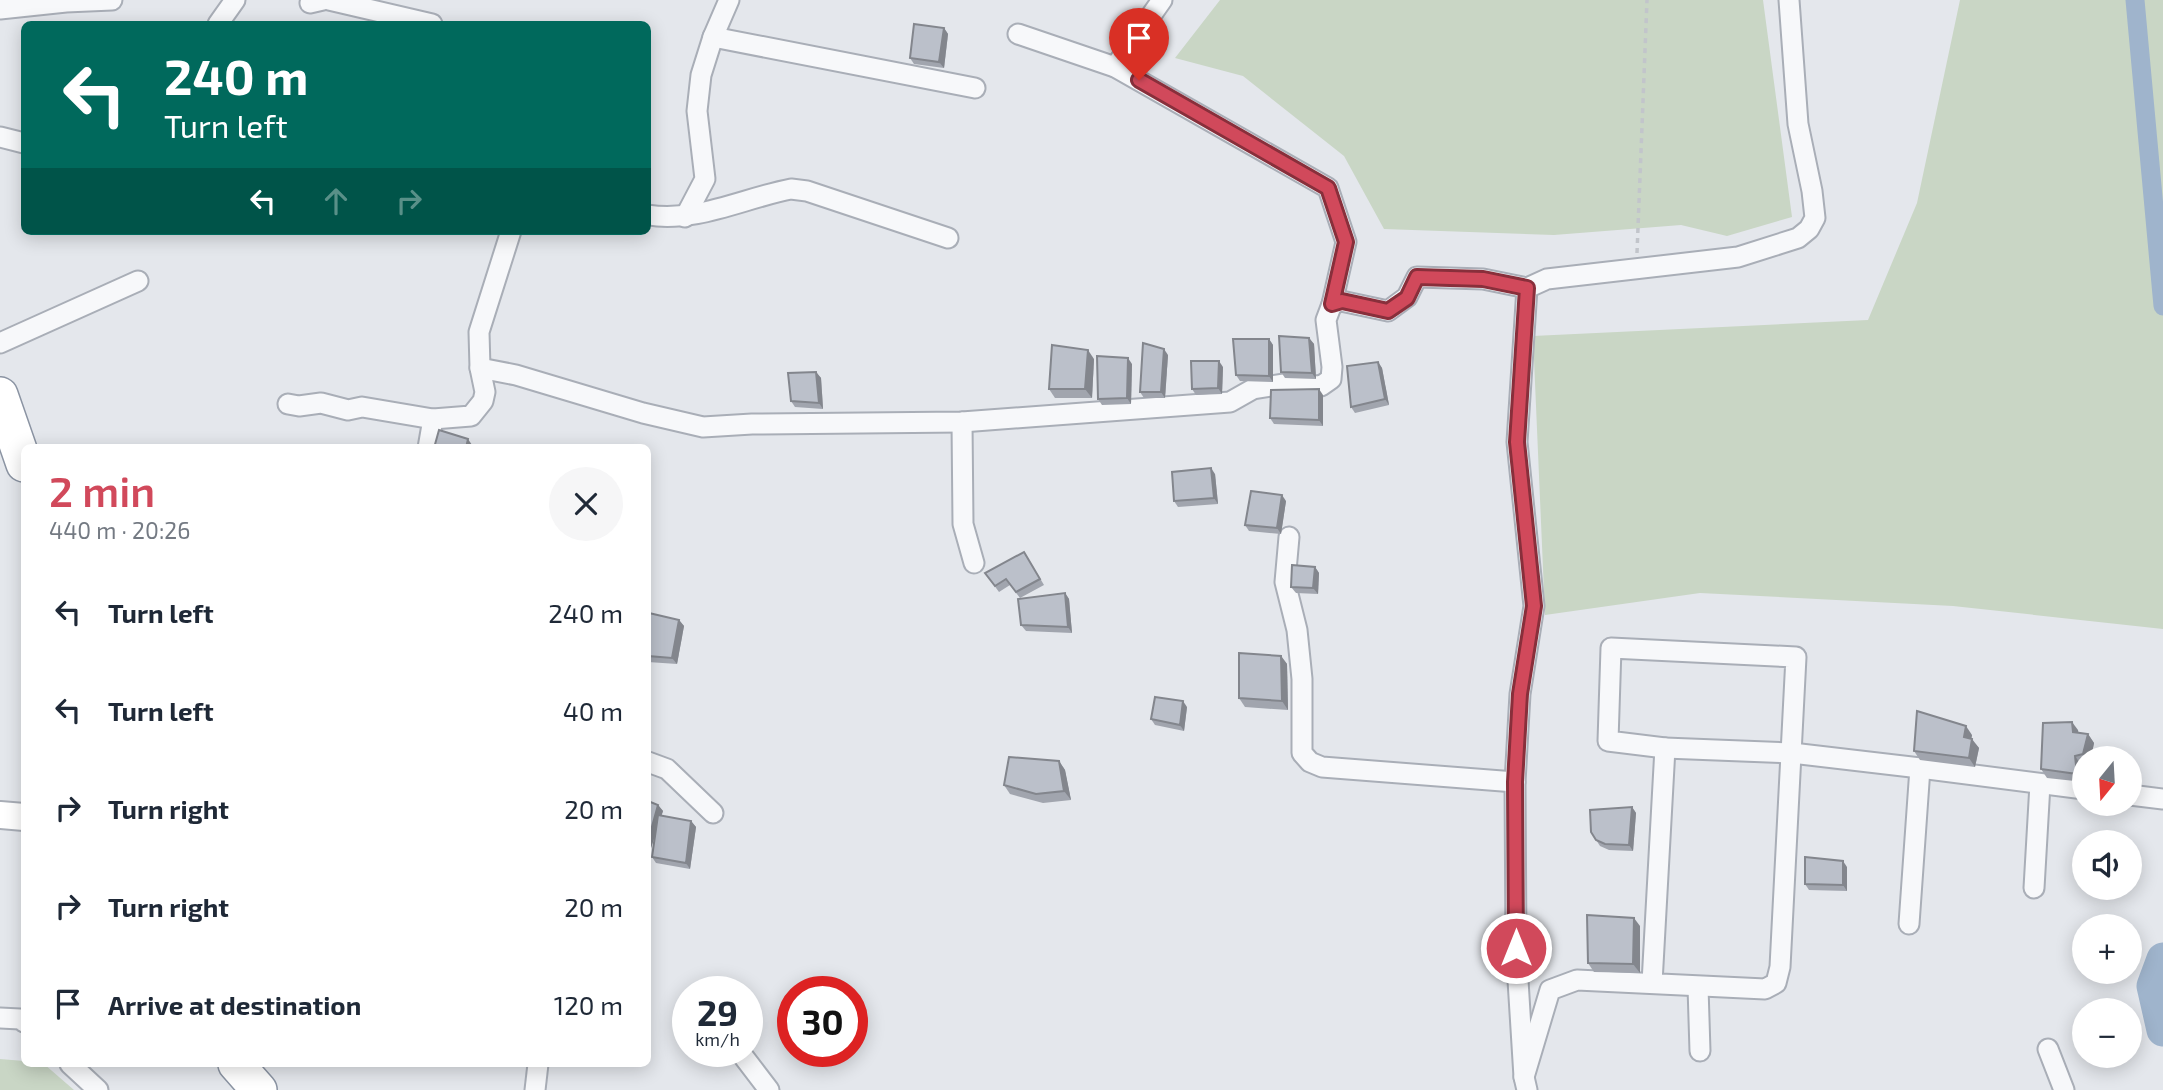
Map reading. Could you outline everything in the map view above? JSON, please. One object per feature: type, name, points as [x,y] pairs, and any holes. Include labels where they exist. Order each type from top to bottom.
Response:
[{"type":"highway","points":[[0,395],[21,455]]},
{"type":"highway","points":[[239,1067],[259,1090]]},
{"type":"main road","points":[[0,816],[21,817]]},
{"type":"street","points":[[0,9],[112,0]]},
{"type":"street","points":[[220,21],[235,0]]},
{"type":"street","points":[[329,0],[419,21]]},
{"type":"street","points":[[685,217],[705,179],[697,111],[701,75],[729,0]]},
{"type":"street","points":[[1115,67],[1162,0]]},
{"type":"street","points":[[1332,304],[1342,301],[1388,311],[1407,298],[1417,277],[1483,279],[1527,288],[1547,279],[1738,257],[1798,238],[1809,229],[1815,218],[1798,124],[1789,0]]},
{"type":"street","points":[[480,368],[516,375],[643,413],[704,427],[962,422],[1230,402],[1253,389],[1283,384],[1321,386],[1331,379],[1326,320],[1346,242],[1328,188],[1115,67],[1018,34]]},
{"type":"street","points":[[713,37],[975,88]]},
{"type":"street","points":[[0,137],[21,142]]},
{"type":"street","points":[[651,216],[685,217],[791,189],[807,191],[948,238]]},
{"type":"street","points":[[288,404],[299,406],[321,403],[348,410],[362,407],[433,419],[471,416],[483,401],[485,392],[480,368],[479,332],[510,235]]},
{"type":"street","points":[[0,343],[138,281]]},
{"type":"street","points":[[1525,1083],[1516,948],[1515,782],[1520,694],[1534,606],[1517,442],[1527,288]]},
{"type":"street","points":[[429,444],[433,419]]},
{"type":"street","points":[[962,422],[963,524],[974,563]]},
{"type":"street","points":[[1289,537],[1285,582],[1297,630],[1302,679],[1302,753],[1310,762],[1322,767],[1515,782]]},
{"type":"street","points":[[1525,1083],[1550,990],[1577,981],[1765,989],[1776,983],[1780,967],[1792,753],[1796,657],[1611,648],[1608,741],[1665,748],[1792,753],[2072,788]]},
{"type":"street","points":[[1652,983],[1665,748]]},
{"type":"street","points":[[651,763],[667,769],[713,813]]},
{"type":"street","points":[[1909,924],[1920,768]]},
{"type":"street","points":[[2034,888],[2040,784]]},
{"type":"street","points":[[2142,796],[2163,799]]},
{"type":"street","points":[[1698,987],[1699,1051]]},
{"type":"street","points":[[0,1018],[21,1020]]},
{"type":"street","points":[[2048,1049],[2064,1090]]},
{"type":"street","points":[[73,1067],[98,1090]]},
{"type":"street","points":[[535,1090],[538,1067]]},
{"type":"street","points":[[751,1067],[769,1090]]},
{"type":"path","points":[[1637,269],[1647,0]]},
{"type":"green space","points":[[1220,0],[1763,0],[1792,217],[1727,236],[1681,225],[1554,235],[1384,229],[1344,156],[1243,76],[1175,58]]},
{"type":"green space","points":[[1960,0],[2163,0],[2163,629],[1953,606],[1700,593],[1545,615],[1533,336],[1868,320],[1917,203]]},
{"type":"green space","points":[[0,1059],[21,1061],[21,1067],[47,1067],[74,1090],[0,1090]]},
{"type":"building","points":[[914,24],[944,28],[939,62],[910,58]]},
{"type":"building","points":[[1279,336],[1309,338],[1312,373],[1281,372]]},
{"type":"building","points":[[1233,339],[1269,339],[1269,376],[1236,375]]},
{"type":"building","points":[[1143,343],[1164,349],[1161,392],[1140,392]]},
{"type":"building","points":[[1052,345],[1088,350],[1085,389],[1049,389]]},
{"type":"building","points":[[1097,356],[1128,358],[1127,398],[1098,399]]},
{"type":"building","points":[[1191,361],[1219,361],[1218,388],[1192,389]]},
{"type":"building","points":[[1378,362],[1385,399],[1351,407],[1347,366]]},
{"type":"building","points":[[816,372],[819,403],[791,401],[788,373]]},
{"type":"building","points":[[1319,389],[1319,420],[1270,418],[1271,390]]},
{"type":"building","points":[[439,430],[468,439],[467,444],[435,444]]},
{"type":"building","points":[[1211,468],[1214,498],[1174,501],[1172,472]]},
{"type":"building","points":[[1251,491],[1282,495],[1277,528],[1245,525]]},
{"type":"building","points":[[1024,552],[1040,579],[1016,592],[1006,579],[995,586],[985,573]]},
{"type":"building","points":[[1292,565],[1315,567],[1313,588],[1291,587]]},
{"type":"building","points":[[1065,593],[1068,627],[1021,625],[1018,599]]},
{"type":"building","points":[[651,613],[679,620],[672,658],[651,656]]},
{"type":"building","points":[[1239,653],[1281,656],[1282,701],[1239,698]]},
{"type":"building","points":[[1155,697],[1183,701],[1180,725],[1151,719]]},
{"type":"building","points":[[1917,711],[1966,726],[1964,737],[1972,739],[1969,758],[1914,751]]},
{"type":"building","points":[[2072,722],[2073,732],[2088,734],[2085,746],[2072,746],[2072,773],[2041,769],[2043,723]]},
{"type":"building","points":[[1009,757],[1059,761],[1064,791],[1036,794],[1004,785]]},
{"type":"building","points":[[651,802],[658,805],[651,830]]},
{"type":"building","points":[[1632,807],[1629,845],[1605,844],[1596,840],[1591,832],[1590,810]]},
{"type":"building","points":[[658,815],[691,821],[686,863],[652,857]]},
{"type":"building","points":[[1805,857],[1843,861],[1843,885],[1805,884]]},
{"type":"building","points":[[1587,915],[1634,918],[1633,964],[1588,963]]},
{"type":"waterway","points":[[2135,0],[2163,306]]},
{"type":"waterway","points":[[2163,959],[2153,986],[2163,1030]]},
{"type":"route","points":[[1139,80],[1328,188],[1346,242],[1332,304],[1342,301],[1388,311],[1407,298],[1417,277],[1483,279],[1527,288],[1517,442],[1534,606],[1520,694],[1515,782],[1516,948]]}]
